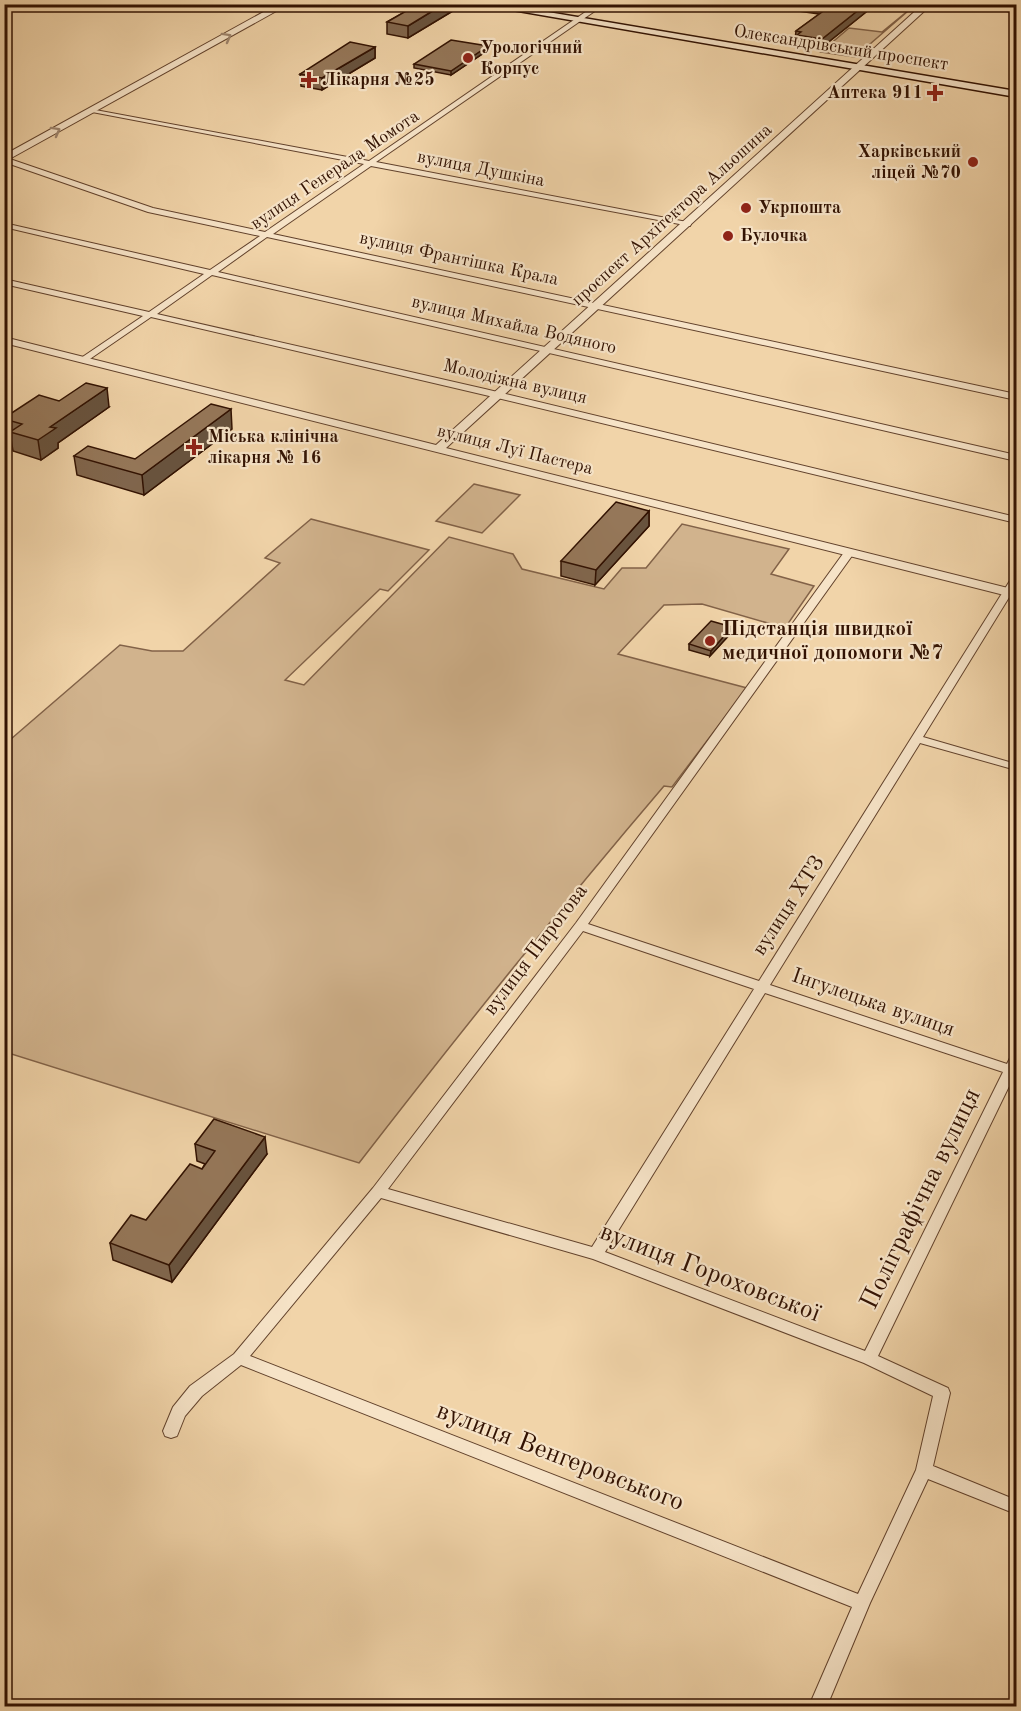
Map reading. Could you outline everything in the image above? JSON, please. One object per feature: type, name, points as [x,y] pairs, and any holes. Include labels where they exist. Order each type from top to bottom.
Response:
[{"type":"main road","name":"Олександрівський проспект","points":[[482,4],[1017,94]]},
{"type":"street","points":[[4,159],[285,4]]},
{"type":"street","name":"вулиця Генерала Момота","points":[[84,360],[146,315],[371,164],[602,4]]},
{"type":"street","name":"проспект Архітектора Альошина","points":[[438,449],[928,4]]},
{"type":"street","points":[[976,4],[1017,11]]},
{"type":"street","name":"вулиця Душкіна","points":[[92,110],[687,224]]},
{"type":"street","name":"вулиця Франтішка Крала","points":[[4,159],[152,210],[1017,397]]},
{"type":"street","name":"вулиця Михайла Водяного","points":[[4,225],[1017,458]]},
{"type":"street","name":"Молодіжна вулиця","points":[[4,281],[498,395],[1017,519]]},
{"type":"street","name":"вулиця Луї Пастера","points":[[4,340],[1012,593]]},
{"type":"street","name":"вулиця Пирогова","points":[[171,1431],[179,1412],[196,1390],[239,1358],[378,1192],[580,926],[849,553]]},
{"type":"street","name":"вулиця ХТЗ","points":[[596,1254],[761,986],[1012,593],[1017,579]]},
{"type":"street","points":[[919,739],[1017,767]]},
{"type":"street","name":"Інгулецька вулиця","points":[[580,926],[1015,1067]]},
{"type":"street","name":"Поліграфічна вулиця","points":[[869,1359],[1015,1067]]},
{"type":"street","name":"вулиця Гороховської","points":[[378,1192],[596,1254],[869,1359],[942,1393],[924,1470]]},
{"type":"street","name":"вулиця Венгеровського","points":[[239,1358],[861,1603]]},
{"type":"street","points":[[818,1707],[861,1603],[924,1470],[1017,1507]]},
{"type":"shaded area","points":[[915,5],[855,57],[821,52],[849,28],[882,32]]},
{"type":"shaded area","points":[[474,484],[520,495],[482,533],[436,521]]},
{"type":"shaded area","points":[[311,519],[429,550],[388,591],[380,589],[285,680],[304,685],[449,537],[513,554],[522,569],[604,589],[622,568],[646,568],[682,524],[789,549],[771,574],[814,586],[785,628],[702,604],[664,605],[618,654],[747,688],[672,787],[664,786],[586,879],[359,1163],[5,1052],[4,745],[120,645],[152,651],[183,651],[280,563],[265,558]]},
{"type":"building","points":[[414,4],[444,4],[408,26],[387,22],[408,10],[405,10]]},
{"type":"building","points":[[814,4],[866,4],[822,39],[797,35],[801,32],[796,31],[829,7]]},
{"type":"building","points":[[451,40],[488,46],[451,71],[414,64]]},
{"type":"building","points":[[350,42],[375,47],[322,78],[300,74]]},
{"type":"building","points":[[86,383],[107,388],[50,427],[56,428],[38,440],[10,432],[22,424],[4,418],[39,395],[59,401]]},
{"type":"building","points":[[211,404],[231,409],[142,475],[74,456],[88,446],[135,459]]},
{"type":"building","points":[[616,502],[649,511],[596,570],[561,561]]},
{"type":"building","name":"Підстанція швидкої медичної допомоги №7","points":[[711,621],[732,627],[711,651],[689,644]]},
{"type":"building","points":[[214,1119],[265,1137],[169,1265],[110,1243],[131,1215],[146,1220],[190,1164],[202,1169],[215,1151],[195,1144]]},
{"type":"place","name":"Урологічний Корпус","points":[[468,58]]},
{"type":"place","name":"Лікарня №25","points":[[309,80]]},
{"type":"place","name":"Аптека 911","points":[[935,93]]},
{"type":"place","name":"Харківський ліцей №70","points":[[973,162]]},
{"type":"place","name":"Укрпошта","points":[[746,208]]},
{"type":"place","name":"Булочка","points":[[728,236]]},
{"type":"place","name":"Міська клінічна лікарня № 16","points":[[194,447]]},
{"type":"place","name":"Підстанція швидкої медичної допомоги №7","points":[[710,641]]}]
